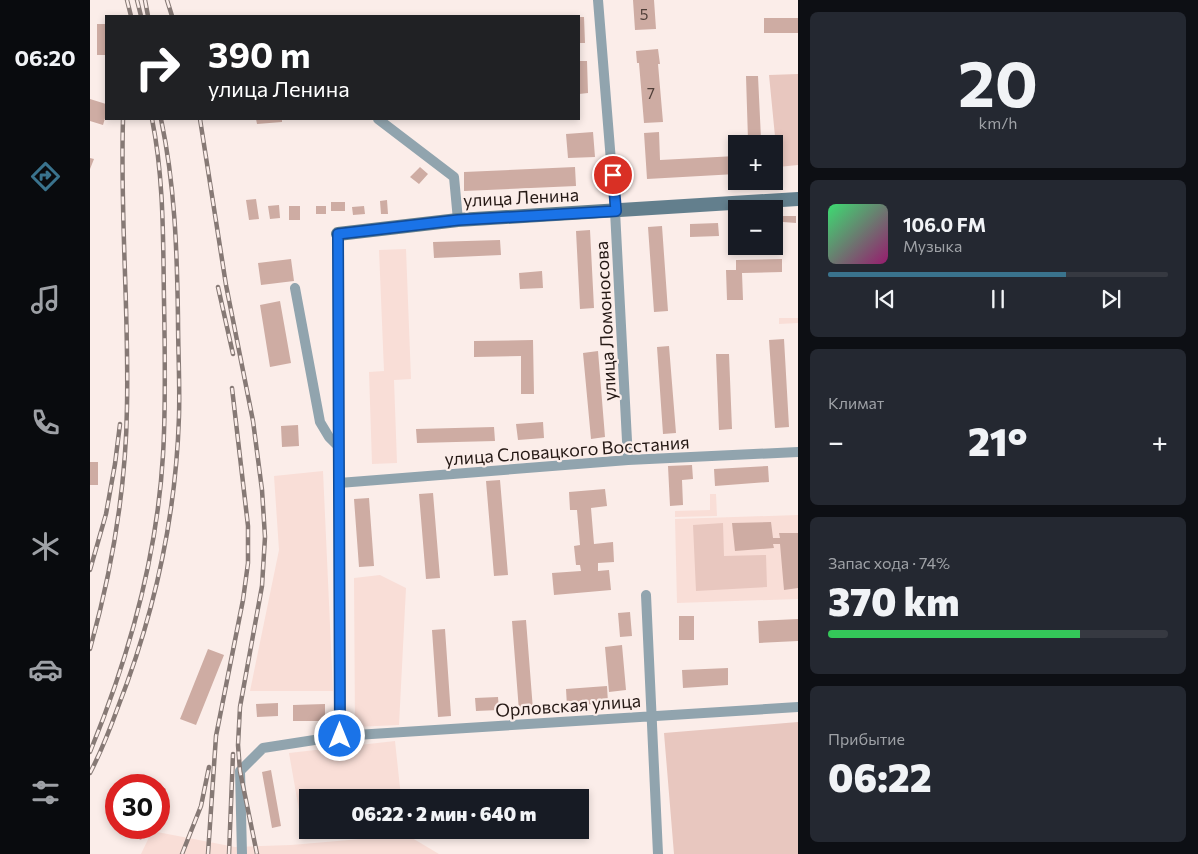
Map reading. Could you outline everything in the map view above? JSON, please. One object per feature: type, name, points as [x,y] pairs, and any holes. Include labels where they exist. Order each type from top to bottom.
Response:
[{"type":"main road","name":"улица Ленина","points":[[338,234],[458,220],[798,199]]},
{"type":"street","name":"улица Ломоносова","points":[[598,0],[616,211],[628,460]]},
{"type":"street","points":[[379,120],[454,177],[458,220]]},
{"type":"street","points":[[338,234],[340,736]]},
{"type":"street","points":[[294,288],[320,422],[329,437],[339,447]]},
{"type":"street","name":"улица Словацкого Восстания","points":[[339,483],[628,460],[798,452]]},
{"type":"street","points":[[646,595],[658,854]]},
{"type":"street","name":"Орловская улица","points":[[242,854],[240,770],[263,748],[340,736],[798,707]]},
{"type":"shaded area","points":[[798,74],[798,165],[783,166],[783,135],[775,135],[769,75]]},
{"type":"shaded area","points":[[406,249],[411,379],[394,380],[397,463],[372,464],[369,372],[384,371],[379,250]]},
{"type":"shaded area","points":[[779,318],[798,318],[798,323],[779,324]]},
{"type":"shaded area","points":[[323,471],[333,691],[250,691],[279,550],[274,476]]},
{"type":"shaded area","points":[[710,494],[716,494],[717,516],[675,517],[675,511],[710,510]]},
{"type":"shaded area","points":[[798,515],[798,599],[677,603],[675,519]]},
{"type":"shaded area","points":[[723,523],[724,556],[766,555],[767,587],[696,591],[693,525]]},
{"type":"shaded area","points":[[380,575],[406,588],[399,725],[355,727],[354,578]]},
{"type":"shaded area","points":[[798,722],[798,854],[674,854],[664,733]]},
{"type":"shaded area","points":[[395,741],[400,789],[299,789],[299,810],[289,753]]},
{"type":"shaded area","points":[[170,834],[235,847],[291,845],[361,839],[414,839],[439,854],[141,854],[148,839],[170,839]]},
{"type":"building","points":[[633,0],[654,0],[656,29],[635,30]]},
{"type":"building","points":[[580,17],[584,17],[585,43],[580,43]]},
{"type":"building","points":[[764,18],[798,18],[798,33],[764,33]]},
{"type":"building","points":[[97,24],[105,24],[105,55],[97,55]]},
{"type":"building","points":[[658,49],[663,122],[644,123],[639,63],[637,63],[636,51]]},
{"type":"building","points":[[580,61],[587,61],[588,93],[580,94]]},
{"type":"building","points":[[746,76],[758,76],[761,135],[748,135]]},
{"type":"building","points":[[90,99],[105,104],[103,125],[90,121]]},
{"type":"building","points":[[256,120],[282,120],[282,122],[257,124]]},
{"type":"building","points":[[593,132],[595,157],[568,158],[566,134]]},
{"type":"building","points":[[659,132],[660,160],[728,156],[728,174],[647,179],[644,133]]},
{"type":"building","points":[[90,158],[94,159],[90,169]]},
{"type":"building","points":[[420,167],[428,174],[419,184],[410,177]]},
{"type":"building","points":[[575,167],[576,186],[464,191],[464,172]]},
{"type":"building","points":[[256,199],[259,219],[249,220],[246,200]]},
{"type":"building","points":[[387,200],[388,214],[381,214],[380,201]]},
{"type":"building","points":[[331,202],[345,202],[345,211],[331,211]]},
{"type":"building","points":[[279,205],[280,218],[270,219],[268,206]]},
{"type":"building","points":[[289,206],[300,206],[300,220],[289,220]]},
{"type":"building","points":[[316,206],[326,206],[326,214],[316,214]]},
{"type":"building","points":[[364,206],[365,214],[353,215],[352,207]]},
{"type":"building","points":[[783,216],[796,216],[796,223],[783,222]]},
{"type":"building","points":[[718,223],[719,236],[690,237],[690,224]]},
{"type":"building","points":[[662,226],[668,311],[654,312],[648,227]]},
{"type":"building","points":[[590,230],[594,308],[580,309],[576,231]]},
{"type":"building","points":[[500,240],[501,255],[434,258],[433,242]]},
{"type":"building","points":[[291,259],[294,281],[261,285],[258,263]]},
{"type":"building","points":[[782,259],[782,272],[742,273],[743,300],[727,300],[726,270],[736,270],[736,260]]},
{"type":"building","points":[[542,271],[543,288],[520,289],[519,273]]},
{"type":"building","points":[[280,301],[291,363],[270,367],[260,305]]},
{"type":"building","points":[[784,339],[789,427],[775,428],[769,340]]},
{"type":"building","points":[[533,340],[534,394],[521,394],[521,356],[474,357],[474,341]]},
{"type":"building","points":[[669,346],[676,433],[663,434],[657,347]]},
{"type":"building","points":[[598,351],[605,437],[591,439],[583,353]]},
{"type":"building","points":[[716,354],[729,354],[732,429],[719,430]]},
{"type":"building","points":[[543,422],[544,438],[518,440],[516,424]]},
{"type":"building","points":[[298,425],[299,446],[282,447],[281,426]]},
{"type":"building","points":[[494,427],[495,441],[417,443],[416,429]]},
{"type":"building","points":[[90,462],[98,462],[98,485],[90,485]]},
{"type":"building","points":[[692,465],[693,479],[682,480],[683,505],[670,506],[668,466]]},
{"type":"building","points":[[768,466],[769,482],[715,486],[714,469]]},
{"type":"building","points":[[500,480],[508,575],[494,576],[486,481]]},
{"type":"building","points":[[605,489],[607,506],[591,508],[594,544],[613,542],[614,562],[598,563],[598,571],[609,570],[611,590],[554,595],[552,573],[581,571],[580,565],[576,565],[574,546],[580,545],[577,510],[570,510],[569,492]]},
{"type":"building","points":[[433,493],[440,578],[426,579],[419,494]]},
{"type":"building","points":[[369,498],[374,566],[359,567],[354,499]]},
{"type":"building","points":[[771,522],[773,538],[780,538],[779,533],[798,533],[798,588],[784,590],[780,544],[773,544],[774,548],[735,551],[732,523]]},
{"type":"building","points":[[630,612],[632,636],[620,637],[618,613]]},
{"type":"building","points":[[679,616],[694,616],[694,640],[679,640]]},
{"type":"building","points":[[798,619],[798,641],[759,643],[758,621]]},
{"type":"building","points":[[526,620],[533,710],[519,711],[512,621]]},
{"type":"building","points":[[445,629],[451,716],[438,717],[432,630]]},
{"type":"building","points":[[622,645],[626,690],[609,692],[605,647]]},
{"type":"building","points":[[208,649],[224,655],[196,725],[180,719]]},
{"type":"building","points":[[728,668],[728,685],[683,688],[682,670]]},
{"type":"building","points":[[607,686],[608,703],[567,706],[566,689]]},
{"type":"building","points":[[498,697],[499,710],[476,711],[475,698]]},
{"type":"building","points":[[278,703],[278,716],[257,717],[256,704]]},
{"type":"building","points":[[325,704],[325,721],[293,721],[293,705]]},
{"type":"building","points":[[271,770],[281,826],[272,828],[262,772]]},
{"type":"railway","points":[[127,0],[131,15]]},
{"type":"railway","points":[[137,0],[141,15]]},
{"type":"railway","points":[[145,0],[148,15]]},
{"type":"railway","points":[[167,0],[172,15]]},
{"type":"railway","points":[[90,649],[111,559],[121,498],[126,437],[127,335],[122,155],[123,120]]},
{"type":"railway","points":[[90,752],[129,643],[148,569],[160,493],[165,397],[163,232],[159,164],[152,120]]},
{"type":"railway","points":[[90,773],[112,724],[142,637],[161,564],[173,490],[179,404],[177,268],[172,193],[161,120]]},
{"type":"railway","points":[[200,120],[226,285],[253,421],[262,490],[265,537],[262,586],[240,707],[238,745],[240,771],[257,854]]},
{"type":"railway","points":[[218,287],[233,354]]},
{"type":"railway","points":[[208,854],[216,736],[243,600],[248,563],[248,526],[232,388]]},
{"type":"railway","points":[[90,570],[106,514],[120,424]]},
{"type":"railway","points":[[229,854],[233,754]]},
{"type":"railway","points":[[182,854],[201,806],[209,767]]},
{"type":"route","points":[[340,736],[338,234],[458,220],[616,211],[613,175]]}]
